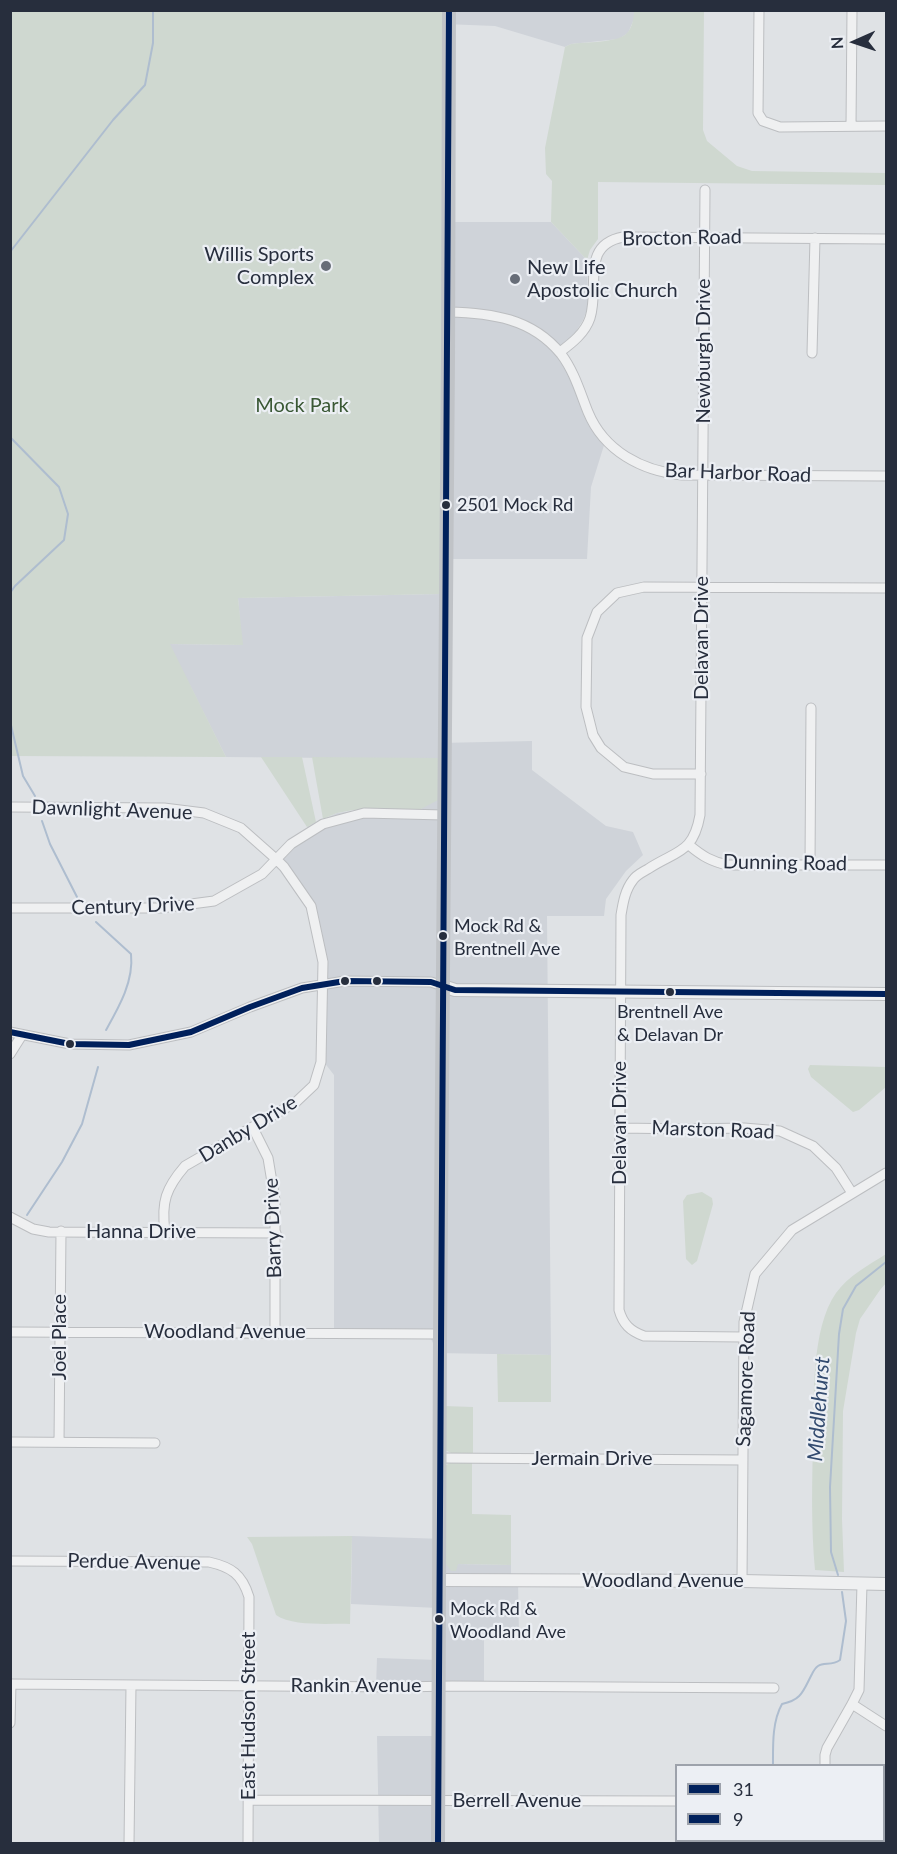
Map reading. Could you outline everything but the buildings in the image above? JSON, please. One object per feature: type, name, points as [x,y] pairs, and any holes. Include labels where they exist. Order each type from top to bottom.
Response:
[{"type":"main road","points":[[438,1844],[449,10]]},
{"type":"street","points":[[759,10],[758,112],[763,122],[780,127],[886,126]]},
{"type":"street","points":[[851,126],[852,10]]},
{"type":"street","name":"Newburgh Drive","points":[[703,475],[705,190]]},
{"type":"street","name":"Brocton Road","points":[[560,352],[583,333],[590,318],[595,257],[600,247],[610,239],[623,237],[886,239]]},
{"type":"street","points":[[812,353],[815,238]]},
{"type":"street","name":"Bar Harbor Road","points":[[448,312],[480,313],[510,319],[532,329],[560,352],[572,371],[597,429],[615,450],[637,464],[667,473],[703,475],[886,476]]},
{"type":"street","name":"Delavan Drive","points":[[703,475],[700,815],[697,831],[689,845],[634,878],[624,896],[621,915],[619,1310],[627,1326],[634,1333],[644,1336],[743,1337]]},
{"type":"street","points":[[701,774],[653,774],[624,767],[601,748],[593,735],[586,707],[587,638],[597,612],[617,593],[644,587],[886,588]]},
{"type":"street","points":[[810,865],[811,708]]},
{"type":"street","name":"Dawnlight Avenue","points":[[10,807],[164,808],[204,813],[241,828],[284,867],[311,906],[323,962],[323,985]]},
{"type":"street","name":"Century Drive","points":[[10,908],[161,908],[214,901],[262,874],[291,844],[323,824],[364,813],[444,815]]},
{"type":"street","name":"Dunning Road","points":[[689,845],[700,855],[714,862],[728,865],[886,865]]},
{"type":"street","points":[[10,1032],[70,1044],[129,1046],[190,1032],[302,988],[345,981],[431,982],[456,990],[886,994]]},
{"type":"street","name":"Danby Drive","points":[[165,1232],[165,1201],[172,1182],[185,1167],[296,1102],[314,1085],[321,1062],[323,985]]},
{"type":"street","points":[[10,1054],[22,1035]]},
{"type":"street","name":"Barry Drive","points":[[253,1128],[268,1158],[275,1200],[275,1333]]},
{"type":"street","name":"Marston Road","points":[[620,1128],[744,1128],[780,1131],[813,1146],[836,1168],[852,1193]]},
{"type":"street","name":"Sagamore Road","points":[[742,1581],[743,1337],[744,1322],[755,1274],[792,1230],[886,1173]]},
{"type":"street","name":"Hanna Drive","points":[[10,1217],[33,1229],[61,1232],[276,1233]]},
{"type":"street","name":"Joel Place","points":[[59,1442],[61,1232]]},
{"type":"street","name":"Woodland Avenue","points":[[10,1332],[440,1334]]},
{"type":"street","points":[[10,1442],[155,1443]]},
{"type":"street","name":"Jermain Drive","points":[[440,1458],[743,1460]]},
{"type":"street","name":"Perdue Avenue","points":[[10,1561],[209,1562],[230,1569],[240,1577],[247,1589]]},
{"type":"street","name":"Woodland Avenue","points":[[440,1580],[886,1584]]},
{"type":"street","points":[[825,1764],[827,1748],[859,1690],[862,1584]]},
{"type":"street","name":"East Hudson Street","points":[[247,1589],[249,1597],[248,1844]]},
{"type":"street","points":[[10,1723],[11,1684]]},
{"type":"street","name":"Rankin Avenue","points":[[11,1684],[774,1688]]},
{"type":"street","points":[[129,1844],[131,1685]]},
{"type":"street","points":[[852,1704],[886,1726]]},
{"type":"street","name":"Berrell Avenue","points":[[249,1800],[675,1801]]},
{"type":"shaded area","points":[[634,10],[634,19],[628,33],[619,39],[571,44],[565,47],[495,26],[444,24],[444,11]]},
{"type":"shaded area","points":[[444,222],[551,222],[587,260],[588,307],[575,333],[556,351],[605,442],[591,487],[587,559],[441,559]]},
{"type":"shaded area","points":[[441,594],[440,743],[532,741],[532,770],[606,826],[633,832],[643,855],[626,871],[606,899],[604,916],[547,916],[551,1355],[436,1353],[431,1339],[334,1338],[334,1075],[320,1057],[319,941],[314,914],[275,858],[310,830],[307,827],[337,813],[370,809],[421,809],[440,759],[226,757],[169,644],[242,645],[238,598]]},
{"type":"shaded area","points":[[352,1536],[444,1539],[457,1564],[511,1565],[511,1580],[518,1580],[519,1636],[484,1637],[484,1688],[376,1687],[377,1658],[438,1660],[438,1608],[351,1604]]},
{"type":"shaded area","points":[[377,1736],[436,1736],[437,1843],[379,1843]]},
{"type":"green space","points":[[704,10],[703,130],[707,141],[737,166],[752,171],[886,173],[886,185],[598,182],[598,239],[590,250],[587,260],[551,222],[552,181],[546,174],[545,148],[565,47],[571,44],[617,39],[623,36],[630,28],[634,11]]},
{"type":"green space","name":"Mock Park","points":[[11,11],[444,11],[441,594],[238,598],[243,645],[170,644],[226,757],[11,756]]},
{"type":"green space","points":[[261,757],[302,757],[316,822],[307,827]]},
{"type":"green space","points":[[312,757],[440,758],[440,799],[421,809],[353,810],[323,819]]},
{"type":"green space","points":[[810,1065],[886,1067],[886,1087],[859,1110],[853,1112],[811,1077],[808,1069]]},
{"type":"green space","points":[[702,1192],[712,1198],[713,1204],[697,1261],[692,1265],[686,1259],[683,1201],[687,1195]]},
{"type":"green space","points":[[886,1254],[886,1283],[860,1319],[856,1333],[843,1411],[844,1572],[815,1570],[812,1506],[814,1406],[818,1344],[822,1325],[836,1293],[846,1281]]},
{"type":"green space","points":[[497,1354],[551,1355],[551,1402],[498,1402]]},
{"type":"green space","points":[[444,1406],[473,1407],[473,1453],[451,1453],[445,1450]]},
{"type":"green space","points":[[472,1463],[472,1514],[511,1515],[511,1565],[458,1564],[456,1571],[451,1571],[444,1561],[446,1465]]},
{"type":"green space","points":[[352,1536],[350,1624],[302,1623],[276,1615],[252,1544],[247,1537]]},
{"type":"waterway","points":[[10,252],[113,120],[145,85],[153,43],[153,10]]},
{"type":"waterway","points":[[10,437],[59,487],[68,514],[64,540],[10,593]]},
{"type":"waterway","points":[[10,721],[23,776],[35,796]]},
{"type":"waterway","points":[[42,821],[50,844],[77,897]]},
{"type":"waterway","points":[[96,922],[131,954],[128,984],[106,1030]]},
{"type":"waterway","points":[[27,1215],[62,1162],[82,1124],[98,1067]]},
{"type":"waterway","name":"Middlehurst","points":[[838,1575],[831,1552],[830,1487],[839,1334],[843,1309],[856,1286],[886,1262]]},
{"type":"waterway","name":"Middlehurst","points":[[773,1764],[775,1726],[782,1704],[794,1700],[801,1694],[818,1666],[840,1660],[846,1621],[842,1592]]},
{"type":"transit line","name":"31","points":[[438,1844],[449,10]]},
{"type":"transit line","name":"9","points":[[10,1032],[70,1044],[129,1045],[191,1032],[302,988],[345,981],[431,982],[455,990],[886,994]]},
{"type":"place","name":"Willis Sports Complex","points":[[326,266]]},
{"type":"place","name":"New Life Apostolic Church","points":[[515,279]]},
{"type":"place","name":"2501 Mock Rd","points":[[446,505]]},
{"type":"place","name":"Mock Rd & Brentnell Ave","points":[[443,936]]},
{"type":"place","name":"Brentnell Ave & Delavan Dr","points":[[670,992]]},
{"type":"place","name":"Mock Rd & Woodland Ave","points":[[439,1619]]}]
